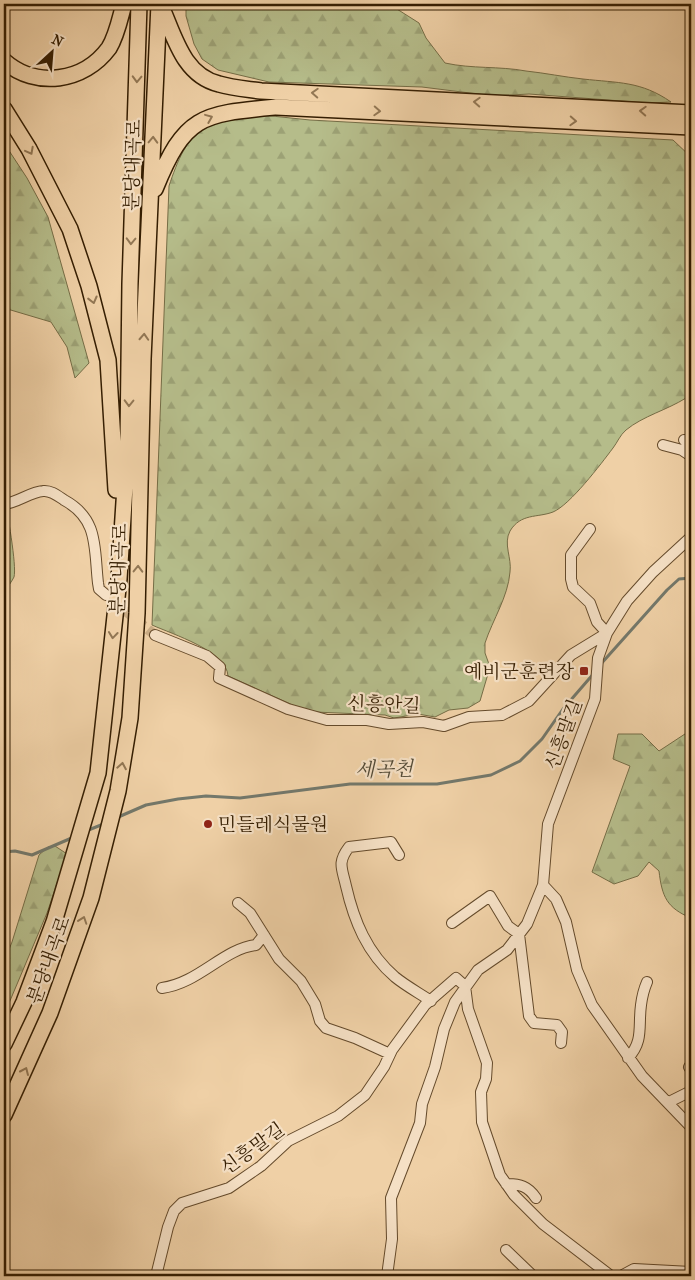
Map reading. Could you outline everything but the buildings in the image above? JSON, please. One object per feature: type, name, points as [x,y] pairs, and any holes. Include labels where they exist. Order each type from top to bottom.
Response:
[{"type":"highway","points":[[4,61],[12,68],[40,80],[69,77],[98,61],[110,46],[124,4]]},
{"type":"highway","name":"분당내곡로","points":[[4,1044],[24,1002],[47,939],[79,841],[98,773],[119,579],[128,441],[130,284],[139,4]]},
{"type":"highway","points":[[159,4],[188,64],[198,74],[219,84],[261,91],[691,127]]},
{"type":"highway","name":"분당내곡로","points":[[4,1115],[50,1013],[91,898],[110,821],[130,718],[137,613],[143,359],[151,197],[156,31],[159,4]]},
{"type":"highway","points":[[151,197],[174,148],[191,127],[225,112],[276,107],[691,113]]},
{"type":"highway","points":[[4,110],[29,149],[70,229],[89,286],[108,360],[115,443],[119,579]]},
{"type":"street","points":[[663,446],[682,450],[691,456]]},
{"type":"street","points":[[4,504],[41,491],[48,491],[73,505],[83,514],[92,527],[99,589],[106,595]]},
{"type":"street","points":[[590,529],[571,555],[571,579],[573,587],[590,603],[597,622],[607,632]]},
{"type":"street","name":"신흥말길","points":[[387,1276],[392,1239],[391,1198],[420,1123],[422,1104],[435,1066],[444,1029],[455,1002],[465,986],[478,970],[507,950],[527,924],[543,884],[548,824],[595,699],[598,658],[607,632],[628,601],[653,572],[691,537]]},
{"type":"street","name":"신흥안길","points":[[156,635],[207,656],[220,667],[219,678],[288,709],[328,720],[367,720],[389,724],[422,722],[444,726],[469,717],[502,715],[529,701],[571,655],[607,632]]},
{"type":"street","points":[[400,855],[392,842],[356,845],[349,847],[341,857],[341,870],[354,919],[363,938],[396,978],[431,1000]]},
{"type":"street","points":[[543,884],[556,898],[566,922],[577,970],[592,1005],[628,1058],[691,1127]]},
{"type":"street","points":[[452,922],[490,896],[508,926],[519,934],[525,973],[526,1005],[529,1016],[534,1023],[557,1025],[562,1032],[561,1043]]},
{"type":"street","points":[[238,903],[250,913],[279,959],[306,988],[319,1013],[320,1021],[326,1028],[355,1038],[390,1054]]},
{"type":"street","points":[[162,988],[180,983],[203,972],[245,946],[256,944],[264,936]]},
{"type":"street","name":"신흥말길","points":[[156,1276],[168,1227],[174,1211],[182,1203],[229,1188],[261,1166],[288,1141],[338,1116],[365,1095],[390,1054],[431,1000],[456,978],[465,986]]},
{"type":"street","points":[[628,1058],[635,1050],[641,1033],[640,1006],[647,982]]},
{"type":"street","points":[[465,986],[468,1009],[487,1063],[486,1079],[481,1092],[482,1122],[500,1175],[514,1196],[543,1224],[611,1276]]},
{"type":"street","points":[[691,1064],[689,1067],[691,1070]]},
{"type":"street","points":[[669,1102],[691,1091]]},
{"type":"street","points":[[506,1184],[526,1187],[530,1189],[536,1198]]},
{"type":"street","points":[[506,1250],[531,1274],[528,1276]]},
{"type":"street","points":[[620,1276],[634,1269],[691,1272]]},
{"type":"green space","points":[[186,4],[389,4],[419,23],[426,38],[445,63],[516,69],[618,82],[650,90],[671,102],[648,103],[529,94],[494,96],[422,87],[269,82],[218,70],[202,59],[194,44],[186,16]]},
{"type":"green space","points":[[262,115],[310,120],[673,140],[691,157],[691,411],[686,398],[633,425],[624,432],[593,473],[560,508],[547,514],[524,519],[514,525],[507,541],[510,567],[509,581],[485,643],[485,653],[490,667],[480,701],[468,708],[449,710],[435,717],[418,714],[394,718],[385,715],[315,712],[297,707],[228,676],[225,667],[219,659],[209,651],[185,638],[152,625],[169,186],[184,150],[195,134],[203,127],[211,122],[222,119]]},
{"type":"green space","points":[[4,143],[27,178],[48,217],[89,363],[75,378],[67,347],[51,322],[4,308]]},
{"type":"green space","points":[[4,497],[15,571],[14,577],[7,588],[4,582]]},
{"type":"green space","points":[[691,730],[691,918],[671,906],[664,895],[659,871],[649,862],[638,876],[614,884],[592,872],[630,766],[613,759],[618,734],[642,734],[659,751]]},
{"type":"green space","points":[[55,846],[67,854],[47,913],[4,1015],[4,962],[39,855],[48,847]]},
{"type":"waterway","name":"세곡천","points":[[600,665],[667,590],[679,579],[691,578]]},
{"type":"waterway","name":"세곡천","points":[[116,818],[146,805],[178,799],[206,796],[240,798],[350,784],[437,784],[491,775],[520,761],[542,739],[563,709],[595,672]]},
{"type":"waterway","name":"세곡천","points":[[86,831],[106,823]]},
{"type":"waterway","name":"세곡천","points":[[4,852],[15,851],[32,855],[74,837]]},
{"type":"tunnel","points":[[113,601],[155,635]]},
{"type":"place","name":"예비군훈련장","points":[[584,671]]},
{"type":"place","name":"민들레식물원","points":[[208,824]]}]
